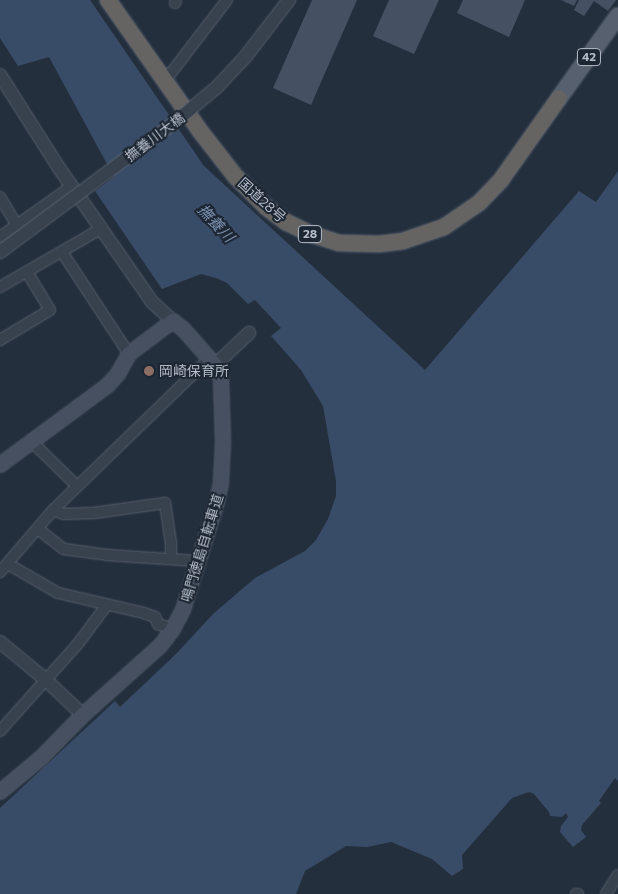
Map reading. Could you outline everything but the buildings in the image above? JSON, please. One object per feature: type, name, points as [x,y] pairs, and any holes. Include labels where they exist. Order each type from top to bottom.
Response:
[{"type":"highway","name":"国道28号","points":[[113,2],[200,131],[236,176],[266,207],[286,222],[311,234],[339,243],[378,244],[403,241],[444,227],[479,203],[501,180],[559,98]]},
{"type":"main road","name":"42","points":[[559,98],[618,16]]},
{"type":"main road","points":[[0,464],[108,385],[118,374],[129,354],[173,321]]},
{"type":"main road","name":"鳴門徳島自転車道","points":[[1,789],[41,758],[83,715],[160,646],[174,628],[183,610],[218,502],[223,473],[221,378],[212,362],[173,321]]},
{"type":"street","points":[[164,78],[171,72],[228,0]]},
{"type":"street","name":"撫養川大橋","points":[[0,252],[175,122],[210,92],[246,56],[290,0]]},
{"type":"street","points":[[0,77],[152,302],[173,321]]},
{"type":"street","points":[[0,237],[72,186]]},
{"type":"street","points":[[0,197],[16,224]]},
{"type":"street","points":[[0,287],[102,228]]},
{"type":"street","points":[[62,252],[129,354]]},
{"type":"street","points":[[0,340],[50,310],[27,272]]},
{"type":"street","points":[[174,628],[158,624],[155,617],[144,613],[106,606],[58,592],[3,567],[53,510],[77,486],[212,362],[249,333]]},
{"type":"street","points":[[31,441],[77,486]]},
{"type":"street","points":[[53,510],[64,514],[94,513],[165,503],[171,543],[171,559]]},
{"type":"street","points":[[38,529],[64,549],[107,555],[198,561]]},
{"type":"street","points":[[0,732],[77,645],[106,606]]},
{"type":"street","points":[[0,642],[46,680],[83,715]]},
{"type":"street","points":[[606,894],[618,875]]},
{"type":"water","name":"撫養川","points":[[0,0],[90,0],[204,166],[425,370],[579,191],[596,202],[618,171],[618,781],[615,778],[599,801],[601,803],[582,825],[581,830],[586,837],[573,847],[560,832],[561,826],[568,817],[566,813],[562,817],[550,816],[549,812],[534,794],[529,792],[512,798],[462,855],[463,869],[452,876],[432,859],[391,842],[367,847],[346,846],[305,871],[296,894],[0,894],[0,808],[115,701],[120,707],[176,654],[213,614],[255,578],[305,551],[316,540],[328,519],[336,496],[336,481],[323,406],[301,370],[271,336],[281,328],[255,300],[248,304],[227,283],[216,278],[201,274],[162,289],[95,191],[114,177],[49,57],[18,66],[0,38]]},
{"type":"place","name":"岡崎保育所","points":[[149,371]]}]
